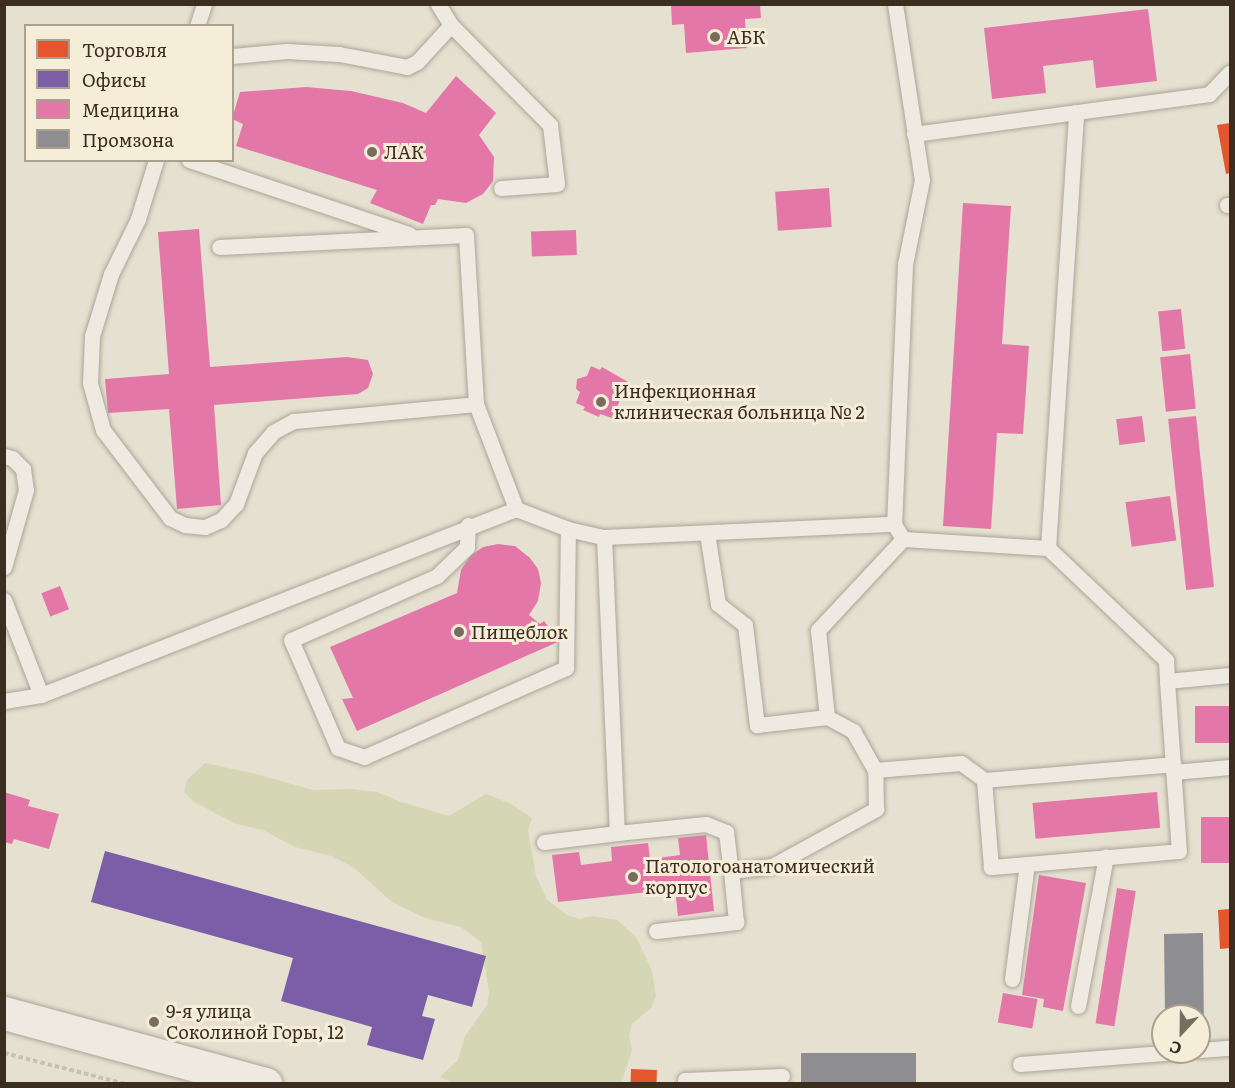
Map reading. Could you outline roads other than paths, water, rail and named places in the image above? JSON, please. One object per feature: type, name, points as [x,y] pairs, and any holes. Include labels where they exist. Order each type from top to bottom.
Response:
[{"type":"street","points":[[4,1013],[266,1083]]},
{"type":"lane","points":[[198,24],[204,4]]},
{"type":"lane","points":[[438,4],[451,25],[550,124],[557,184],[501,188]]},
{"type":"lane","points":[[895,4],[922,180],[905,264],[894,524],[903,539]]},
{"type":"lane","points":[[234,56],[287,51],[339,54],[407,67],[417,62],[451,25]]},
{"type":"lane","points":[[915,134],[1209,94],[1230,72]]},
{"type":"lane","points":[[1048,548],[1076,112]]},
{"type":"lane","points":[[155,162],[138,219],[111,274],[92,336],[90,383],[103,430],[170,518],[185,525],[206,527],[221,520],[236,504],[255,453],[273,432],[294,421],[476,404]]},
{"type":"lane","points":[[195,162],[417,237]]},
{"type":"lane","points":[[219,247],[466,235],[476,404],[516,509]]},
{"type":"lane","points":[[4,456],[12,458],[22,469],[26,489],[4,567]]},
{"type":"lane","points":[[4,701],[41,694],[468,525],[516,509],[567,530],[604,537],[894,524]]},
{"type":"lane","points":[[468,525],[467,547],[437,576],[291,640],[338,747],[364,757],[566,668],[567,530]]},
{"type":"lane","points":[[707,533],[718,604],[745,625],[757,725],[827,717],[853,731],[875,770],[876,809],[772,866],[731,871]]},
{"type":"lane","points":[[604,537],[617,833]]},
{"type":"lane","points":[[903,539],[1048,548],[1166,660],[1179,851],[991,867],[984,780]]},
{"type":"lane","points":[[827,717],[818,630],[903,539]]},
{"type":"lane","points":[[4,600],[41,694]]},
{"type":"lane","points":[[1167,681],[1230,675]]},
{"type":"lane","points":[[875,770],[961,763],[984,780],[1173,768],[1230,767]]},
{"type":"lane","points":[[544,842],[706,824],[726,832],[736,922],[656,931]]},
{"type":"lane","points":[[1078,1006],[1106,857]]},
{"type":"lane","points":[[1012,979],[1027,864]]},
{"type":"lane","points":[[1211,1049],[1230,1048]]},
{"type":"lane","points":[[1020,1064],[1151,1054]]},
{"type":"lane","points":[[685,1083],[685,1080],[782,1076]]},
{"type":"place","name":"АБК","points":[[715,37]]},
{"type":"place","name":"ЛАК","points":[[372,152]]},
{"type":"place","name":"Инфекционная клиническая больница № 2","points":[[601,402]]},
{"type":"place","name":"Пищеблок","points":[[459,632]]},
{"type":"place","name":"Патологоанатомический корпус","points":[[633,877]]},
{"type":"place","name":"9-я улица Соколиной Горы, 12","points":[[154,1022]]}]
